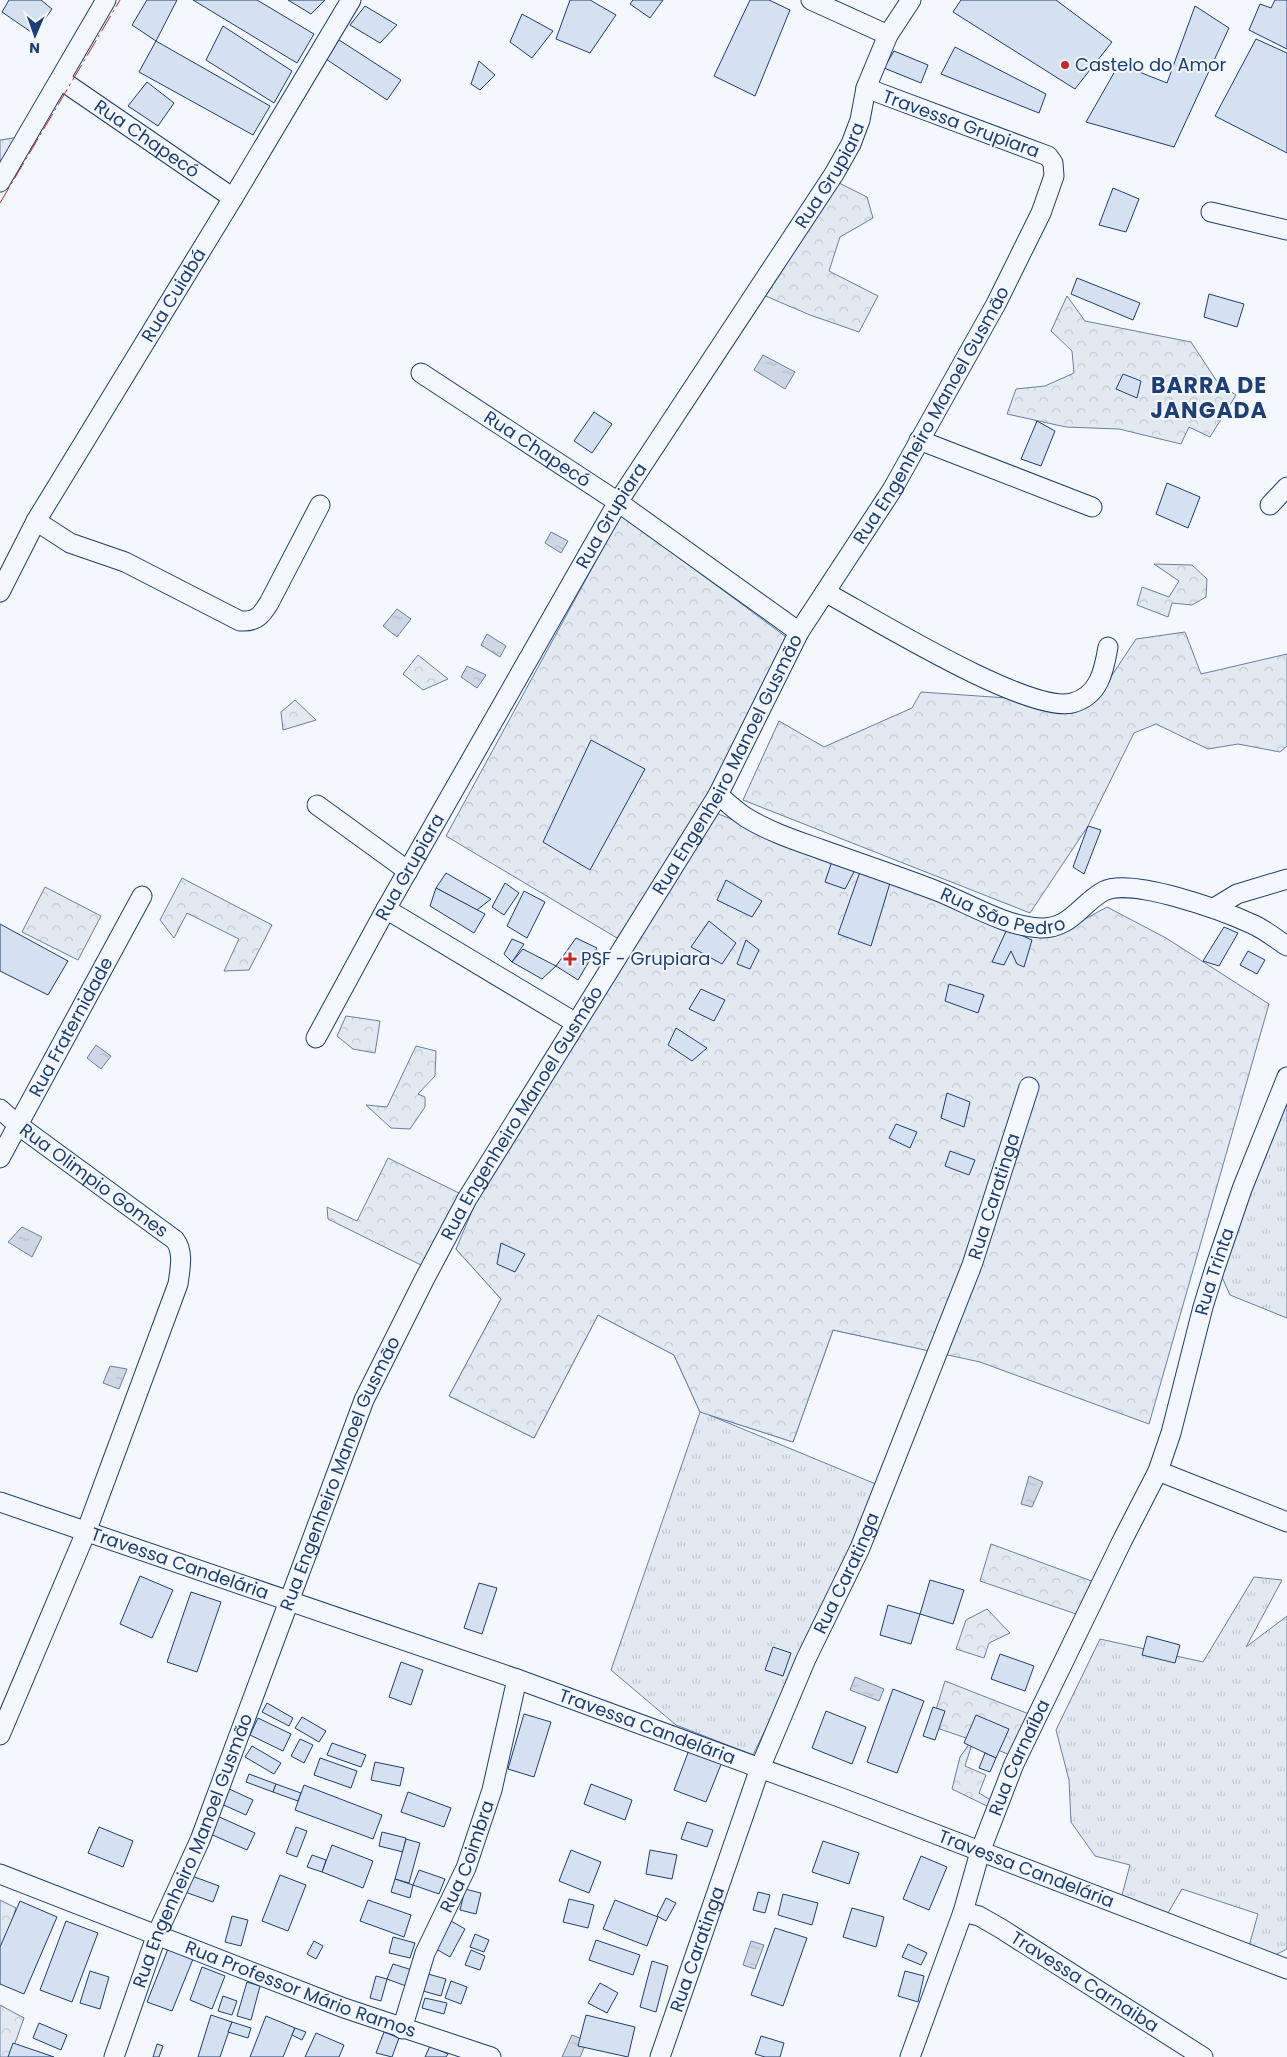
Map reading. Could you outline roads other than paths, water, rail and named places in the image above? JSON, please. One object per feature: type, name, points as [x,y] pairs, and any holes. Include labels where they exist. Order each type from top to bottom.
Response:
[{"type":"street","points":[[0,182],[106,0]]},
{"type":"street","name":"Rua Cuiabá","points":[[0,592],[36,521],[351,0]]},
{"type":"street","points":[[811,0],[888,36]]},
{"type":"street","name":"Rua Grupiara","points":[[316,1038],[386,909],[618,502],[834,174],[851,144],[860,120],[866,88],[888,36],[911,0]]},
{"type":"street","name":"Rua Chapecó","points":[[61,80],[233,198]]},
{"type":"street","name":"Travessa Grupiara","points":[[866,88],[1048,156],[1053,163]]},
{"type":"street","name":"Rua Engenheiro Manoel Gusmão","points":[[114,2057],[157,1934],[200,1840],[364,1400],[467,1199],[718,795],[799,632],[892,490],[996,304],[1051,185],[1054,176],[1053,163]]},
{"type":"street","points":[[1211,212],[1287,230]]},
{"type":"street","name":"Rua Chapecó","points":[[421,373],[618,502],[799,632]]},
{"type":"street","points":[[919,440],[1092,507]]},
{"type":"street","points":[[1270,505],[1287,487]]},
{"type":"street","points":[[36,521],[70,543],[125,562],[240,621],[252,622],[260,616],[269,603],[320,505]]},
{"type":"street","points":[[825,592],[974,673],[1044,702],[1061,705],[1085,698],[1098,686],[1108,647]]},
{"type":"street","name":"Rua São Pedro","points":[[718,795],[746,817],[776,833],[938,892],[1006,920],[1028,926],[1041,928],[1055,926],[1070,919],[1102,892],[1112,888],[1143,890],[1214,908],[1254,925],[1287,946]]},
{"type":"street","points":[[317,805],[408,871]]},
{"type":"street","points":[[1214,908],[1243,891],[1287,879]]},
{"type":"street","name":"Rua Fraternidade","points":[[0,1158],[142,896]]},
{"type":"street","points":[[386,909],[576,1023]]},
{"type":"street","name":"Rua Trinta","points":[[1158,1471],[1171,1433],[1203,1307],[1215,1268],[1242,1190],[1287,1077]]},
{"type":"street","name":"Rua Caratinga","points":[[660,2057],[760,1768],[806,1659],[860,1548],[965,1283],[1029,1087]]},
{"type":"street","name":"Rua Olimpio Gomes","points":[[0,1109],[18,1125],[175,1240],[180,1246],[178,1284],[86,1532],[0,1735]]},
{"type":"street","points":[[1158,1471],[1287,1522]]},
{"type":"street","name":"Rua Carnaíba","points":[[910,2057],[963,1912],[980,1852],[1014,1764],[1158,1471]]},
{"type":"street","name":"Travessa Candelária","points":[[0,1502],[516,1679],[760,1768],[1287,1969]]},
{"type":"street","name":"Rua Coimbra","points":[[402,2028],[425,1953],[466,1868],[492,1790],[516,1679]]},
{"type":"street","name":"Rua Professor Mário Ramos","points":[[0,1874],[402,2028],[491,2057]]},
{"type":"street","name":"Travessa Carnaiba","points":[[963,1912],[979,1916],[1000,1928],[1203,2057]]},
{"type":"water","points":[[763,355],[795,372],[785,389],[754,370]]},
{"type":"water","points":[[551,532],[568,541],[561,553],[545,543]]},
{"type":"water","points":[[397,609],[411,619],[397,637],[383,626]]},
{"type":"water","points":[[487,634],[506,646],[500,657],[481,645]]},
{"type":"water","points":[[467,666],[486,675],[477,688],[461,677]]},
{"type":"water","points":[[96,1045],[111,1056],[101,1069],[87,1058]]},
{"type":"water","points":[[22,1227],[42,1237],[32,1257],[8,1242]]},
{"type":"water","points":[[110,1366],[127,1369],[119,1389],[103,1383]]},
{"type":"water","points":[[1029,1476],[1043,1482],[1032,1507],[1021,1504]]},
{"type":"water","points":[[855,1677],[884,1689],[879,1701],[850,1690]]},
{"type":"water","points":[[751,1941],[764,1945],[755,1969],[743,1965]]},
{"type":"water","points":[[572,2035],[587,2041],[580,2057],[562,2057]]},
{"type":"place","name":"Castelo do Amor","points":[[1065,65]]},
{"type":"place","name":"PSF - Grupiara","points":[[570,959]]},
{"type":"district","name":"BARRA DE JANGADA","points":[[1209,398]]}]
